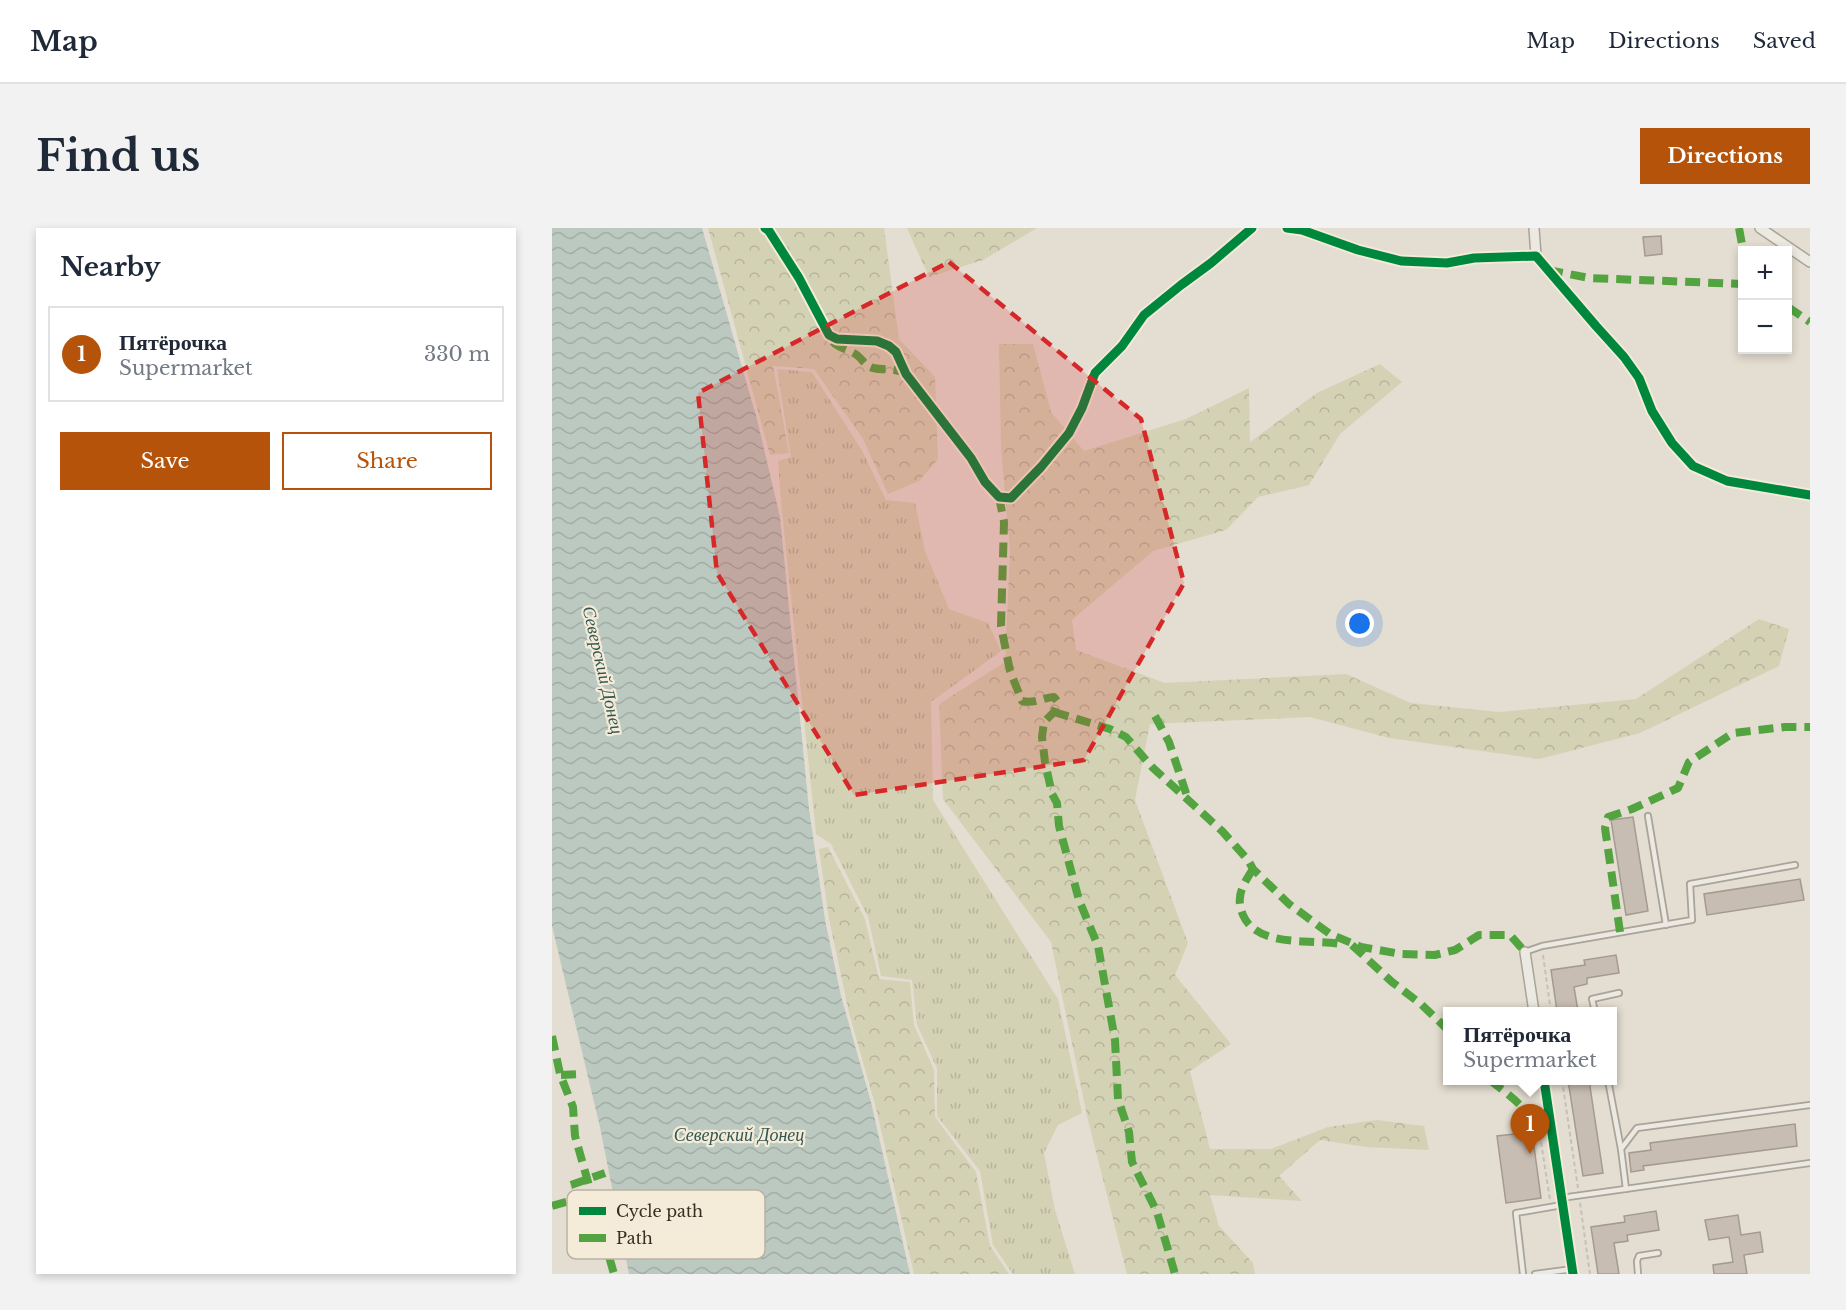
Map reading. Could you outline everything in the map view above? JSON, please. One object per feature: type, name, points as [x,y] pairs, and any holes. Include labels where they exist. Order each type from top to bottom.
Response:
[{"type":"street","points":[[765,228],[799,278],[829,335],[837,339],[878,341],[896,352],[906,374],[970,458],[985,482],[999,496],[1011,498],[1035,474],[1069,433],[1082,408],[1095,373],[1122,346],[1144,315],[1252,228]]},
{"type":"street","points":[[1287,228],[1302,230],[1358,250],[1401,261],[1447,263],[1474,258],[1536,256]]},
{"type":"street","points":[[1534,228],[1536,256],[1624,357],[1639,378],[1652,411],[1672,443],[1693,466],[1727,481],[1810,495]]},
{"type":"street","points":[[1760,228],[1810,262]]},
{"type":"street","points":[[1525,952],[1533,1007]]},
{"type":"street","points":[[1545,1085],[1573,1271]]},
{"type":"lane","points":[[1648,816],[1666,925]]},
{"type":"lane","points":[[1525,952],[1542,946],[1692,920],[1690,884],[1795,865]]},
{"type":"lane","points":[[1594,1007],[1592,999],[1619,993]]},
{"type":"lane","points":[[1609,1085],[1626,1189]]},
{"type":"lane","points":[[1621,1149],[1637,1128],[1810,1105]]},
{"type":"lane","points":[[1523,1274],[1516,1213],[1552,1207],[1579,1196],[1810,1163]]},
{"type":"lane","points":[[1638,1274],[1637,1261],[1640,1256],[1658,1253]]},
{"type":"lane","points":[[1535,1274],[1573,1271]]},
{"type":"path","points":[[1542,946],[1550,1007]]},
{"type":"path","points":[[1563,1085],[1590,1274]]},
{"type":"path","points":[[1540,1135],[1552,1207]]},
{"type":"path","points":[[571,1185],[573,1190]]},
{"type":"highlighted area","points":[[949,262],[1141,419],[1184,583],[1084,760],[854,795],[717,573],[698,393]]},
{"type":"green space","points":[[708,228],[884,228],[899,339],[935,377],[938,459],[919,481],[888,494],[863,439],[814,369],[773,366],[789,453],[770,455]]},
{"type":"green space","points":[[907,228],[1037,228],[983,260],[929,277]]},
{"type":"green space","points":[[999,344],[1033,344],[1051,412],[1084,451],[1186,419],[1249,388],[1250,442],[1317,393],[1380,364],[1402,382],[1340,434],[1309,485],[1258,497],[1226,530],[1153,551],[1072,620],[1076,650],[1165,683],[1346,674],[1411,703],[1499,712],[1636,699],[1759,619],[1789,629],[1779,666],[1640,733],[1539,759],[1389,738],[1310,717],[1150,724],[1135,800],[1188,943],[1175,975],[1231,1044],[1190,1071],[1210,1149],[1271,1149],[1328,1127],[1377,1120],[1424,1126],[1429,1150],[1366,1147],[1320,1140],[1279,1176],[1302,1201],[1210,1195],[1219,1226],[1253,1263],[1255,1274],[1127,1274],[1087,1116],[1051,942],[943,799],[939,704],[1005,662],[1010,551],[1001,448]]},
{"type":"green space","points":[[777,369],[812,372],[861,449],[886,500],[915,503],[925,551],[949,609],[988,623],[1001,651],[931,702],[933,800],[1058,999],[1082,1113],[1058,1125],[1044,1153],[1055,1210],[1075,1274],[1013,1274],[993,1245],[980,1171],[937,1116],[937,1068],[917,1025],[912,980],[881,976],[868,917],[831,844],[816,834],[781,502],[778,461],[791,457]]},
{"type":"green space","points":[[828,847],[865,919],[879,979],[910,982],[914,1025],[934,1070],[935,1117],[976,1172],[990,1246],[1009,1274],[914,1274],[876,1108],[849,1013],[829,919],[819,849]]},
{"type":"water","name":"Северский Донец","points":[[552,228],[702,228],[757,419],[780,517],[809,809],[825,920],[841,996],[871,1102],[910,1274],[629,1274],[626,1259],[765,1259],[765,1190],[612,1190],[600,1127],[552,926]]},
{"type":"building","points":[[1661,236],[1662,254],[1645,256],[1643,237]]},
{"type":"building","points":[[1633,817],[1648,911],[1626,915],[1611,820]]},
{"type":"building","points":[[1800,879],[1804,900],[1707,915],[1704,894]]},
{"type":"building","points":[[1616,955],[1619,973],[1587,978],[1587,984],[1574,987],[1577,1007],[1556,1007],[1551,970],[1585,965],[1584,960]]},
{"type":"building","points":[[1569,1085],[1590,1085],[1603,1173],[1583,1176]]},
{"type":"building","points":[[1795,1124],[1797,1146],[1643,1166],[1644,1170],[1631,1172],[1629,1153],[1651,1150],[1650,1143]]},
{"type":"building","points":[[1532,1132],[1541,1198],[1506,1203],[1497,1136]]},
{"type":"building","points":[[1656,1211],[1659,1230],[1627,1235],[1628,1241],[1614,1243],[1619,1274],[1598,1274],[1591,1227],[1625,1222],[1624,1216]]},
{"type":"building","points":[[1738,1215],[1741,1235],[1760,1232],[1763,1252],[1744,1255],[1747,1274],[1714,1274],[1713,1265],[1733,1262],[1729,1237],[1709,1240],[1705,1220]]},
{"type":"marked path","points":[[1739,228],[1742,246]]},
{"type":"marked path","points":[[1548,270],[1589,278],[1738,284]]},
{"type":"marked path","points":[[1792,310],[1810,322]]},
{"type":"marked path","points":[[833,342],[855,354],[870,367],[906,374]]},
{"type":"marked path","points":[[999,497],[1004,522],[1001,626],[1010,671],[1022,701],[1054,697],[1058,702],[1054,712],[1044,722],[1042,737],[1045,762],[1052,794],[1057,803],[1059,826],[1079,900],[1098,946],[1115,1040],[1118,1099],[1129,1132],[1132,1162],[1157,1212],[1175,1274]]},
{"type":"marked path","points":[[1054,712],[1110,729],[1126,737],[1152,767],[1222,831],[1248,860],[1253,869],[1289,904],[1330,934],[1361,947],[1401,954],[1435,955],[1455,950],[1479,935],[1510,935],[1525,952]]},
{"type":"marked path","points":[[1155,716],[1169,742],[1188,799]]},
{"type":"marked path","points":[[1620,932],[1605,828],[1608,817],[1678,788],[1689,762],[1733,733],[1785,727],[1810,727]]},
{"type":"marked path","points":[[1253,869],[1240,896],[1243,915],[1250,926],[1260,933],[1286,940],[1341,944]]},
{"type":"marked path","points":[[1352,945],[1443,1025]]},
{"type":"marked path","points":[[552,1036],[560,1074],[573,1107],[575,1136],[590,1190]]},
{"type":"marked path","points":[[561,1075],[583,1074]]},
{"type":"marked path","points":[[1496,1085],[1525,1110],[1540,1135]]},
{"type":"marked path","points":[[571,1185],[605,1173]]},
{"type":"marked path","points":[[552,1206],[567,1202]]},
{"type":"marked path","points":[[610,1259],[614,1274]]},
{"type":"cycle path","points":[[765,228],[799,278],[829,335],[837,339],[877,341],[896,352],[906,374],[971,458],[985,482],[999,497],[1011,498],[1069,433],[1082,408],[1095,373],[1122,346],[1144,315],[1252,228]]},
{"type":"cycle path","points":[[1287,228],[1302,230],[1358,250],[1401,261],[1447,263],[1474,258],[1536,256],[1624,357],[1639,378],[1652,411],[1672,443],[1693,466],[1727,481],[1810,495]]},
{"type":"cycle path","points":[[1545,1085],[1573,1274]]},
{"type":"place","name":"Пятёрочка","points":[[1530,1154]]}]
